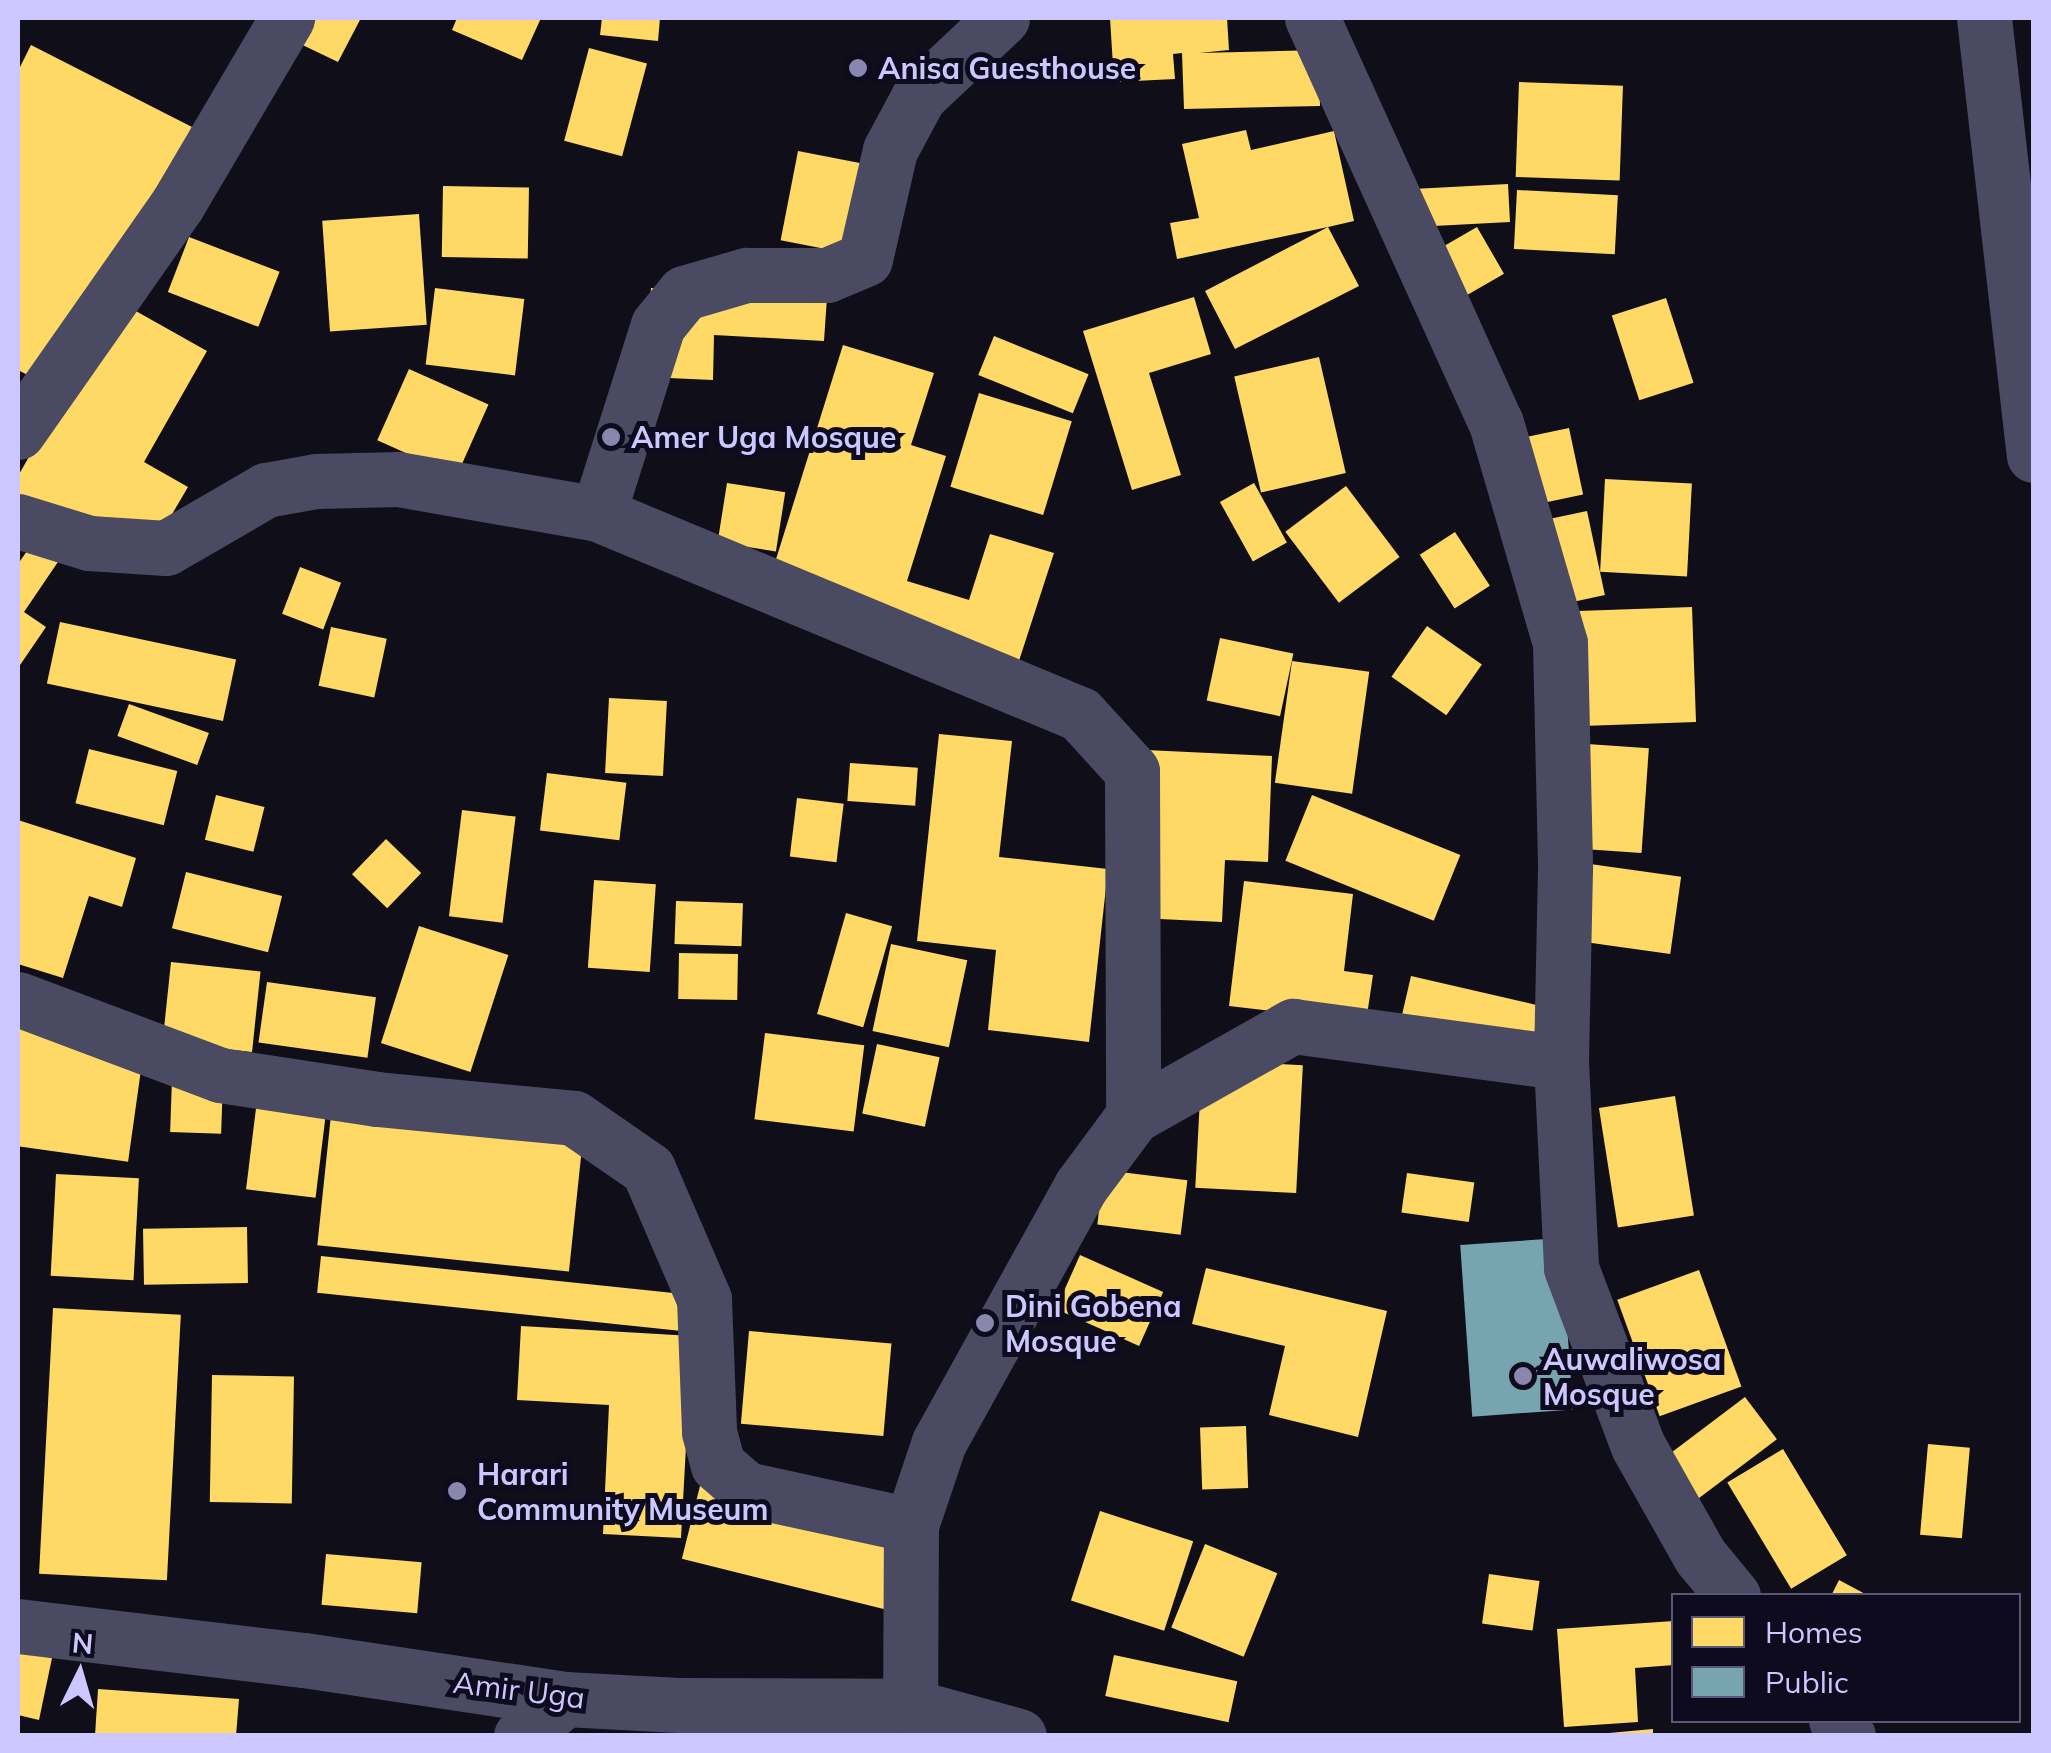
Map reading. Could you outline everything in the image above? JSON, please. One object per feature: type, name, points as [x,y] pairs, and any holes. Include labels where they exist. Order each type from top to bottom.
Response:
[{"type":"street","points":[[18,432],[176,205],[287,18]]},
{"type":"street","points":[[598,514],[658,325],[684,293],[746,276],[827,275],[865,259],[890,150],[919,96],[1002,18]]},
{"type":"street","points":[[1312,18],[1496,422],[1560,643],[1565,869],[1561,1062],[1571,1268],[1638,1446],[1700,1556],[1730,1593]]},
{"type":"street","points":[[1984,18],[2034,455]]},
{"type":"street","points":[[18,521],[89,543],[166,548],[266,490],[316,481],[398,479],[598,514],[1080,714],[1132,771],[1133,1116]]},
{"type":"street","points":[[18,999],[220,1074],[377,1099],[574,1118],[648,1169],[704,1300],[710,1432],[718,1465],[746,1490],[911,1524]]},
{"type":"street","points":[[910,1706],[911,1524],[939,1442],[1080,1186],[1133,1116],[1292,1026],[1561,1062]]},
{"type":"street","name":"Amir Uga","points":[[18,1626],[304,1660],[679,1720],[910,1706],[1019,1736]]},
{"type":"street","points":[[521,1736],[565,1699]]},
{"type":"building: Homes","points":[[301,18],[361,18],[338,62],[290,39]]},
{"type":"building: Homes","points":[[457,18],[541,18],[522,60],[452,30]]},
{"type":"building: Homes","points":[[602,18],[660,18],[658,41],[600,35]]},
{"type":"building: Homes","points":[[1110,18],[1227,18],[1229,50],[1199,53],[1319,50],[1320,106],[1184,109],[1182,53],[1173,54],[1175,79],[1114,82]]},
{"type":"building: Homes","points":[[31,45],[192,127],[56,390],[18,370],[18,71]]},
{"type":"building: Homes","points":[[589,48],[647,64],[622,156],[564,141]]},
{"type":"building: Homes","points":[[1519,82],[1623,86],[1620,181],[1516,177]]},
{"type":"building: Homes","points":[[1246,130],[1251,150],[1334,131],[1354,221],[1177,259],[1170,223],[1199,218],[1182,144]]},
{"type":"building: Homes","points":[[798,151],[873,166],[855,255],[781,240]]},
{"type":"building: Homes","points":[[1508,184],[1510,222],[1405,227],[1403,189]]},
{"type":"building: Homes","points":[[443,186],[529,188],[528,258],[442,257]]},
{"type":"building: Homes","points":[[1517,190],[1618,195],[1615,254],[1514,249]]},
{"type":"building: Homes","points":[[419,214],[427,325],[330,331],[322,221]]},
{"type":"building: Homes","points":[[1328,227],[1359,286],[1235,349],[1205,291]]},
{"type":"building: Homes","points":[[1477,227],[1504,274],[1451,304],[1424,258]]},
{"type":"building: Homes","points":[[189,237],[280,272],[258,327],[168,292]]},
{"type":"building: Homes","points":[[435,288],[524,299],[515,375],[426,364]]},
{"type":"building: Homes","points":[[651,288],[827,297],[824,341],[714,335],[713,380],[647,377]]},
{"type":"building: Homes","points":[[1194,297],[1211,354],[1149,373],[1181,475],[1132,490],[1083,331]]},
{"type":"building: Homes","points":[[1666,298],[1694,383],[1639,400],[1612,316]]},
{"type":"building: Homes","points":[[118,301],[207,351],[144,462],[188,487],[141,567],[18,497],[18,476]]},
{"type":"building: Homes","points":[[994,336],[1089,374],[1073,413],[978,375]]},
{"type":"building: Homes","points":[[843,345],[934,373],[911,445],[946,456],[907,581],[969,600],[990,534],[1054,553],[1017,667],[767,588]]},
{"type":"building: Homes","points":[[1319,357],[1346,473],[1261,493],[1234,377]]},
{"type":"building: Homes","points":[[409,369],[488,404],[457,476],[377,440]]},
{"type":"building: Homes","points":[[979,393],[1072,421],[1043,515],[950,487]]},
{"type":"building: Homes","points":[[1569,428],[1583,495],[1533,505],[1519,439]]},
{"type":"building: Homes","points":[[1605,479],[1692,484],[1687,576],[1600,572]]},
{"type":"building: Homes","points":[[727,483],[785,492],[776,551],[718,542]]},
{"type":"building: Homes","points":[[1254,483],[1287,542],[1253,561],[1220,502]]},
{"type":"building: Homes","points":[[1346,486],[1400,557],[1339,603],[1285,532]]},
{"type":"building: Homes","points":[[1587,511],[1605,595],[1554,606],[1536,522]]},
{"type":"building: Homes","points":[[1455,532],[1490,586],[1455,609],[1420,555]]},
{"type":"building: Homes","points":[[36,538],[62,556],[24,612],[46,627],[18,668],[18,564]]},
{"type":"building: Homes","points":[[300,567],[341,583],[323,629],[282,614]]},
{"type":"building: Homes","points":[[1692,607],[1696,722],[1575,726],[1571,611]]},
{"type":"building: Homes","points":[[60,622],[236,659],[223,721],[47,684]]},
{"type":"building: Homes","points":[[1427,626],[1482,664],[1446,715],[1391,677]]},
{"type":"building: Homes","points":[[331,627],[387,639],[374,698],[319,686]]},
{"type":"building: Homes","points":[[1220,638],[1293,654],[1280,716],[1207,701]]},
{"type":"building: Homes","points":[[1292,661],[1369,672],[1352,794],[1275,783]]},
{"type":"building: Homes","points":[[609,698],[667,701],[663,776],[605,773]]},
{"type":"building: Homes","points":[[129,704],[209,733],[197,765],[117,736]]},
{"type":"building: Homes","points":[[939,734],[1012,741],[999,857],[1108,869],[1089,1042],[988,1030],[996,950],[917,941]]},
{"type":"building: Homes","points":[[1587,744],[1649,748],[1642,853],[1580,849]]},
{"type":"building: Homes","points":[[89,749],[177,771],[164,825],[75,803]]},
{"type":"building: Homes","points":[[1146,750],[1272,756],[1268,862],[1225,860],[1222,922],[1139,918]]},
{"type":"building: Homes","points":[[850,763],[918,768],[915,806],[847,801]]},
{"type":"building: Homes","points":[[547,773],[626,783],[619,840],[540,831]]},
{"type":"building: Homes","points":[[216,795],[265,807],[253,852],[205,840]]},
{"type":"building: Homes","points":[[1312,795],[1460,855],[1434,921],[1285,861]]},
{"type":"building: Homes","points":[[797,798],[844,804],[836,862],[790,857]]},
{"type":"building: Homes","points":[[462,810],[516,817],[503,923],[449,916]]},
{"type":"building: Homes","points":[[18,820],[136,858],[122,907],[89,896],[63,978],[18,964]]},
{"type":"building: Homes","points":[[386,839],[421,873],[387,908],[352,874]]},
{"type":"building: Homes","points":[[1590,864],[1681,877],[1670,954],[1579,941]]},
{"type":"building: Homes","points":[[186,872],[282,896],[268,952],[172,928]]},
{"type":"building: Homes","points":[[594,880],[656,884],[650,972],[588,968]]},
{"type":"building: Homes","points":[[1244,881],[1353,894],[1344,971],[1373,975],[1366,1022],[1229,1006]]},
{"type":"building: Homes","points":[[676,901],[743,903],[741,946],[674,944]]},
{"type":"building: Homes","points":[[846,913],[892,926],[863,1027],[817,1014]]},
{"type":"building: Homes","points":[[419,926],[508,955],[470,1072],[381,1043]]},
{"type":"building: Homes","points":[[891,944],[967,960],[949,1047],[872,1031]]},
{"type":"building: Homes","points":[[679,953],[738,954],[737,1000],[678,999]]},
{"type":"building: Homes","points":[[171,962],[261,971],[252,1052],[163,1043]]},
{"type":"building: Homes","points":[[1411,976],[1541,1006],[1528,1060],[1398,1031]]},
{"type":"building: Homes","points":[[267,982],[376,997],[367,1058],[259,1042]]},
{"type":"building: Homes","points":[[18,1018],[146,1036],[128,1162],[18,1146]]},
{"type":"building: Homes","points":[[765,1033],[864,1045],[854,1132],[754,1119]]},
{"type":"building: Homes","points":[[877,1044],[940,1057],[925,1127],[862,1113]]},
{"type":"building: Homes","points":[[1202,1060],[1303,1065],[1296,1193],[1195,1188]]},
{"type":"building: Homes","points":[[172,1079],[223,1081],[221,1134],[170,1132]]},
{"type":"building: Homes","points":[[258,1092],[327,1101],[316,1198],[246,1189]]},
{"type":"building: Homes","points":[[333,1096],[585,1122],[569,1272],[317,1245]]},
{"type":"building: Homes","points":[[1675,1096],[1694,1216],[1618,1228],[1599,1108]]},
{"type":"building: Homes","points":[[1104,1170],[1187,1180],[1181,1235],[1097,1225]]},
{"type":"building: Homes","points":[[1407,1173],[1474,1182],[1469,1222],[1401,1213]]},
{"type":"building: Homes","points":[[56,1174],[139,1178],[134,1280],[51,1276]]},
{"type":"building: Homes","points":[[247,1227],[248,1283],[144,1285],[143,1229]]},
{"type":"building: Homes","points":[[1080,1255],[1163,1292],[1139,1346],[1056,1309]]},
{"type":"building: Homes","points":[[321,1256],[683,1294],[679,1331],[317,1293]]},
{"type":"building: Homes","points":[[1206,1268],[1387,1311],[1358,1437],[1269,1415],[1285,1346],[1192,1324]]},
{"type":"building: Homes","points":[[1699,1270],[1741,1387],[1660,1416],[1617,1300]]},
{"type":"building: Homes","points":[[53,1308],[181,1315],[167,1580],[39,1574]]},
{"type":"building: Homes","points":[[521,1326],[692,1336],[681,1538],[603,1534],[609,1405],[517,1400]]},
{"type":"building: Homes","points":[[749,1331],[891,1343],[883,1436],[741,1424]]},
{"type":"building: Homes","points":[[212,1375],[294,1376],[292,1503],[210,1502]]},
{"type":"building: Homes","points":[[1745,1397],[1777,1439],[1695,1501],[1664,1458]]},
{"type":"building: Homes","points":[[1246,1426],[1248,1488],[1202,1490],[1200,1428]]},
{"type":"building: Homes","points":[[1928,1444],[1970,1448],[1962,1538],[1920,1535]]},
{"type":"building: Homes","points":[[1783,1449],[1847,1555],[1791,1589],[1727,1482]]},
{"type":"building: Homes","points":[[701,1482],[905,1533],[886,1609],[682,1559]]},
{"type":"building: Homes","points":[[1100,1511],[1193,1541],[1164,1631],[1071,1600]]},
{"type":"building: Homes","points":[[1205,1544],[1277,1573],[1244,1657],[1171,1627]]},
{"type":"building: Homes","points":[[326,1554],[422,1562],[417,1613],[322,1605]]},
{"type":"building: Homes","points":[[1489,1574],[1540,1581],[1533,1631],[1482,1624]]},
{"type":"building: Homes","points":[[1839,1580],[1863,1593],[1832,1593]]},
{"type":"building: Homes","points":[[1671,1621],[1671,1665],[1635,1668],[1638,1722],[1564,1727],[1557,1629]]},
{"type":"building: Homes","points":[[18,1651],[52,1658],[39,1720],[18,1715]]},
{"type":"building: Homes","points":[[1114,1655],[1237,1681],[1229,1722],[1105,1696]]},
{"type":"building: Homes","points":[[98,1689],[239,1699],[236,1736],[95,1736]]},
{"type":"building: Homes","points":[[1653,1729],[1653,1736],[1609,1736],[1609,1733]]},
{"type":"building: Public","points":[[1561,1238],[1573,1410],[1472,1417],[1460,1245]]},
{"type":"place","name":"Anisa Guesthouse","points":[[858,68]]},
{"type":"place","name":"Amer Uga Mosque","points":[[611,437]]},
{"type":"place","name":"Dini Gobena Mosque","points":[[985,1323]]},
{"type":"place","name":"Auwaliwosa Mosque","points":[[1523,1376]]},
{"type":"place","name":"Harari Community Museum","points":[[457,1491]]}]
